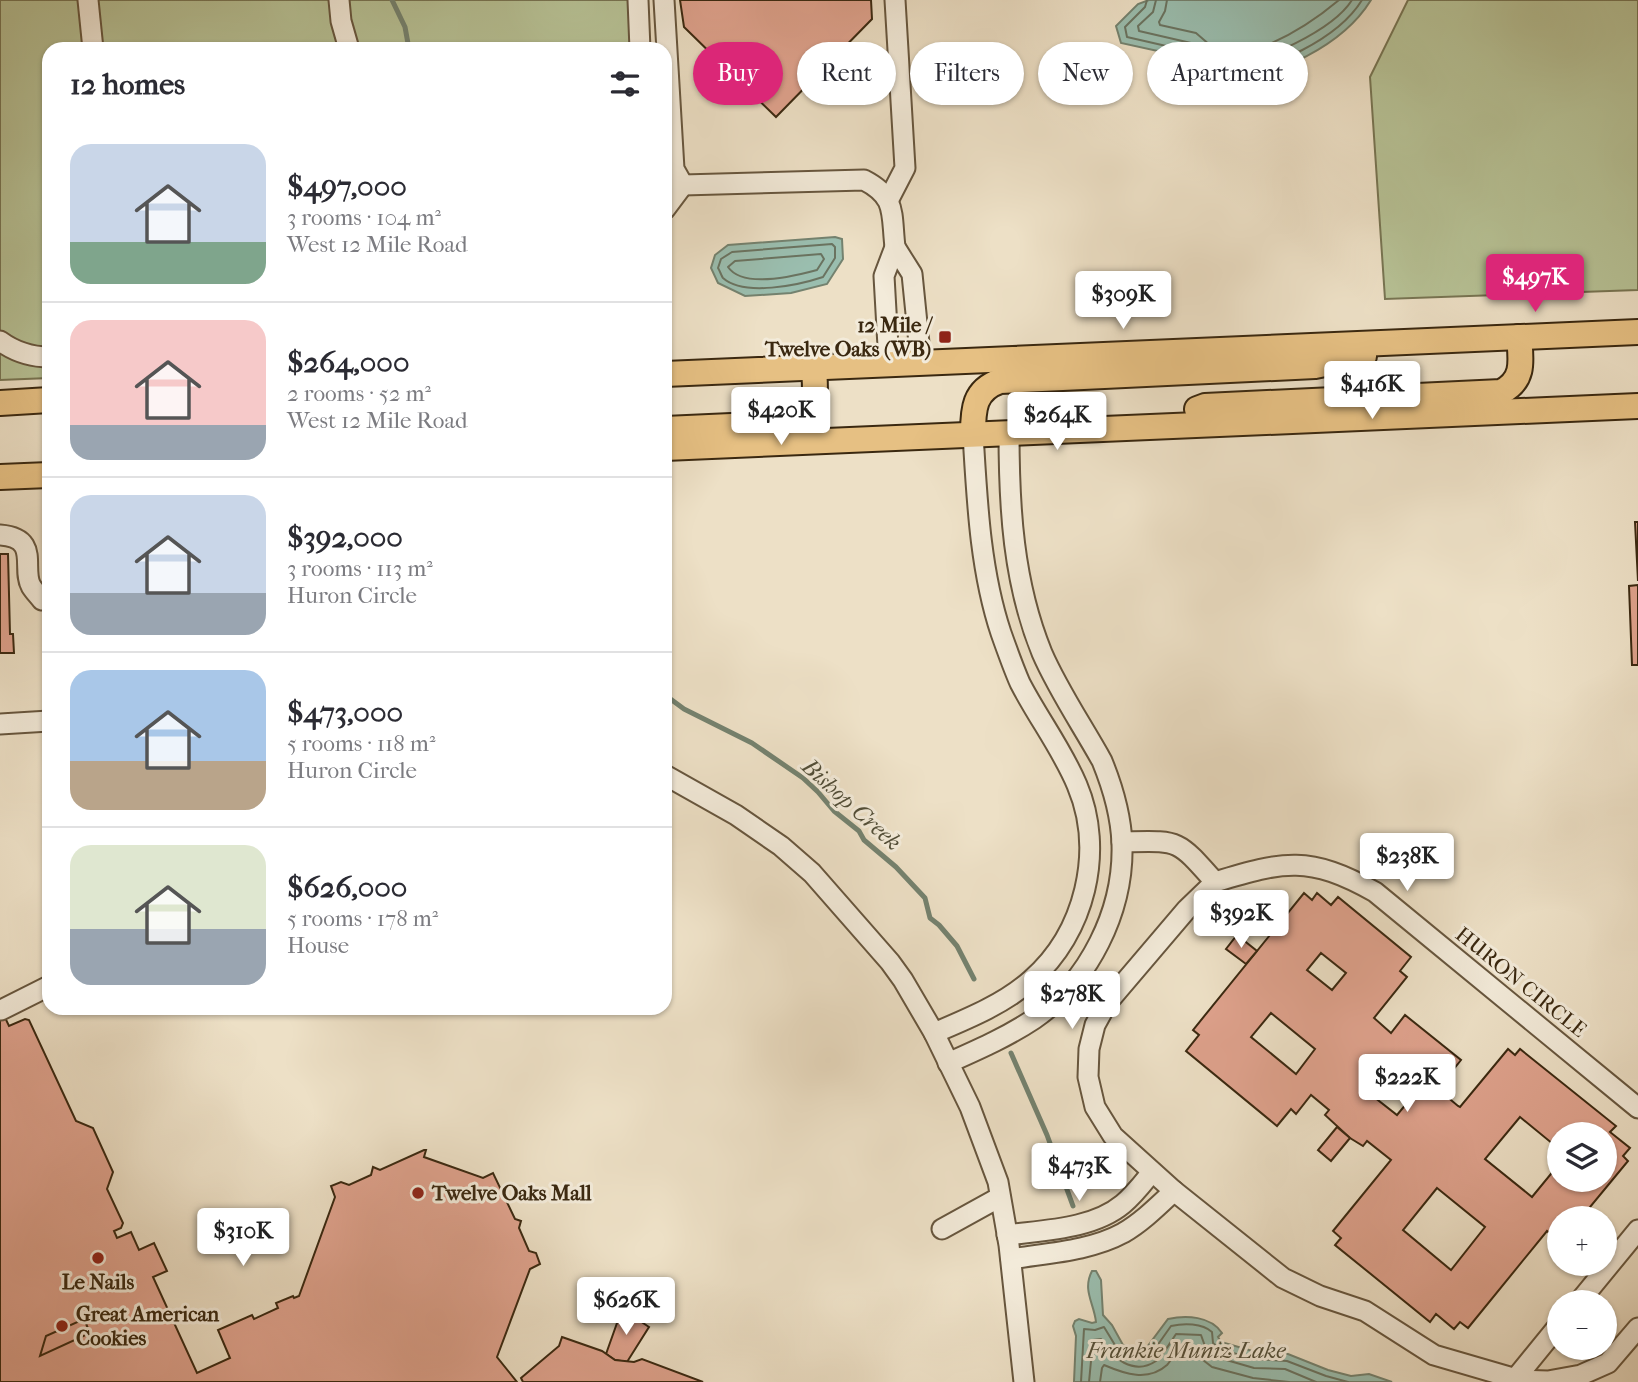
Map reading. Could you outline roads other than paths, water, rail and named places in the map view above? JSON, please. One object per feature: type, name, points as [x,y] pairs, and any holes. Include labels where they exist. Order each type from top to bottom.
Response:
[{"type":"main road","points":[[672,374],[1638,332]]},
{"type":"main road","points":[[1139,426],[1205,406],[1501,392],[1519,375],[1519,337]]},
{"type":"main road","points":[[973,434],[973,414],[978,396],[984,389],[1000,381],[1315,366],[1433,341]]},
{"type":"main road","points":[[672,429],[794,423],[808,414],[816,400],[814,368]]},
{"type":"main road","points":[[0,402],[42,400]]},
{"type":"main road","points":[[672,448],[1638,406]]},
{"type":"main road","points":[[0,477],[42,475]]},
{"type":"street","points":[[88,0],[92,42]]},
{"type":"street","points":[[339,0],[347,42]]},
{"type":"street","points":[[638,0],[640,42]]},
{"type":"street","points":[[664,0],[666,42]]},
{"type":"street","points":[[888,199],[905,168],[895,0]]},
{"type":"street","points":[[672,135],[674,169],[683,185]]},
{"type":"street","points":[[683,185],[864,180],[880,188],[888,199],[895,247],[912,274],[921,363]]},
{"type":"street","points":[[672,200],[683,185]]},
{"type":"street","points":[[889,364],[884,276],[895,247]]},
{"type":"street","points":[[0,341],[11,349],[42,357]]},
{"type":"street","points":[[948,1063],[1034,1019],[1073,984],[1100,943],[1110,917],[1122,862],[1122,842],[1114,791],[1102,761],[1052,673],[1024,600],[1017,569],[1012,515],[1009,432]]},
{"type":"street","points":[[934,1033],[1012,995],[1044,967],[1065,938],[1077,914],[1086,884],[1089,858],[1088,829],[1079,790],[1020,682],[994,610],[985,570],[973,434]]},
{"type":"street","points":[[0,535],[10,536],[25,547],[30,584],[42,600]]},
{"type":"street","points":[[0,724],[42,721]]},
{"type":"street","points":[[672,779],[736,815],[781,846],[812,873],[890,962],[934,1033],[970,1107],[998,1182],[1011,1259],[1024,1382]]},
{"type":"street","points":[[1122,842],[1172,842],[1183,847],[1215,882]]},
{"type":"street","name":"HURON CIRCLE","points":[[1636,1104],[1375,892],[1347,876],[1306,864],[1271,866],[1215,882],[1187,909],[1107,1003],[1095,1025],[1088,1049],[1088,1077],[1096,1107],[1113,1136],[1174,1191],[1283,1278],[1320,1296],[1365,1311],[1434,1355],[1515,1379],[1548,1381],[1580,1375],[1608,1363],[1638,1328]]},
{"type":"street","points":[[1,1010],[42,990]]},
{"type":"street","points":[[1007,1234],[1083,1223],[1105,1215],[1122,1206],[1153,1172]]},
{"type":"street","points":[[1011,1259],[1090,1245],[1122,1233],[1143,1219],[1174,1191]]},
{"type":"street","points":[[942,1229],[1000,1197]]},
{"type":"street","points":[[1588,1290],[1638,1230]]},
{"type":"street","points":[[1515,1379],[1547,1340]]},
{"type":"water","points":[[1149,0],[1371,0],[1343,32],[1308,55],[1308,42],[1147,42],[1147,49],[1133,46],[1133,42],[1121,42],[1116,26],[1138,4]]},
{"type":"water","points":[[835,237],[842,239],[843,259],[827,284],[791,293],[745,296],[718,283],[711,268],[715,255],[728,245]]},
{"type":"water","name":"Frankie Muniz Lake","points":[[1092,1271],[1096,1271],[1101,1280],[1103,1315],[1123,1345],[1136,1350],[1147,1347],[1168,1319],[1198,1318],[1217,1327],[1222,1333],[1218,1337],[1221,1342],[1256,1352],[1288,1354],[1328,1370],[1351,1376],[1369,1374],[1392,1382],[1074,1382],[1076,1336],[1073,1326],[1079,1319],[1096,1322],[1088,1290]]},
{"type":"waterway","points":[[392,0],[405,27],[408,42]]},
{"type":"waterway","name":"Bishop Creek","points":[[672,700],[684,709],[752,743],[803,778],[925,898],[930,918],[957,946],[974,979]]},
{"type":"waterway","name":"Bishop Creek","points":[[1011,1053],[1047,1135],[1073,1206]]},
{"type":"place","name":"12 Mile / Twelve Oaks (WB)","points":[[945,337]]},
{"type":"place","name":"Twelve Oaks Mall","points":[[418,1193]]},
{"type":"place","name":"Le Nails","points":[[98,1258]]},
{"type":"place","name":"Great American Cookies","points":[[62,1326]]}]
